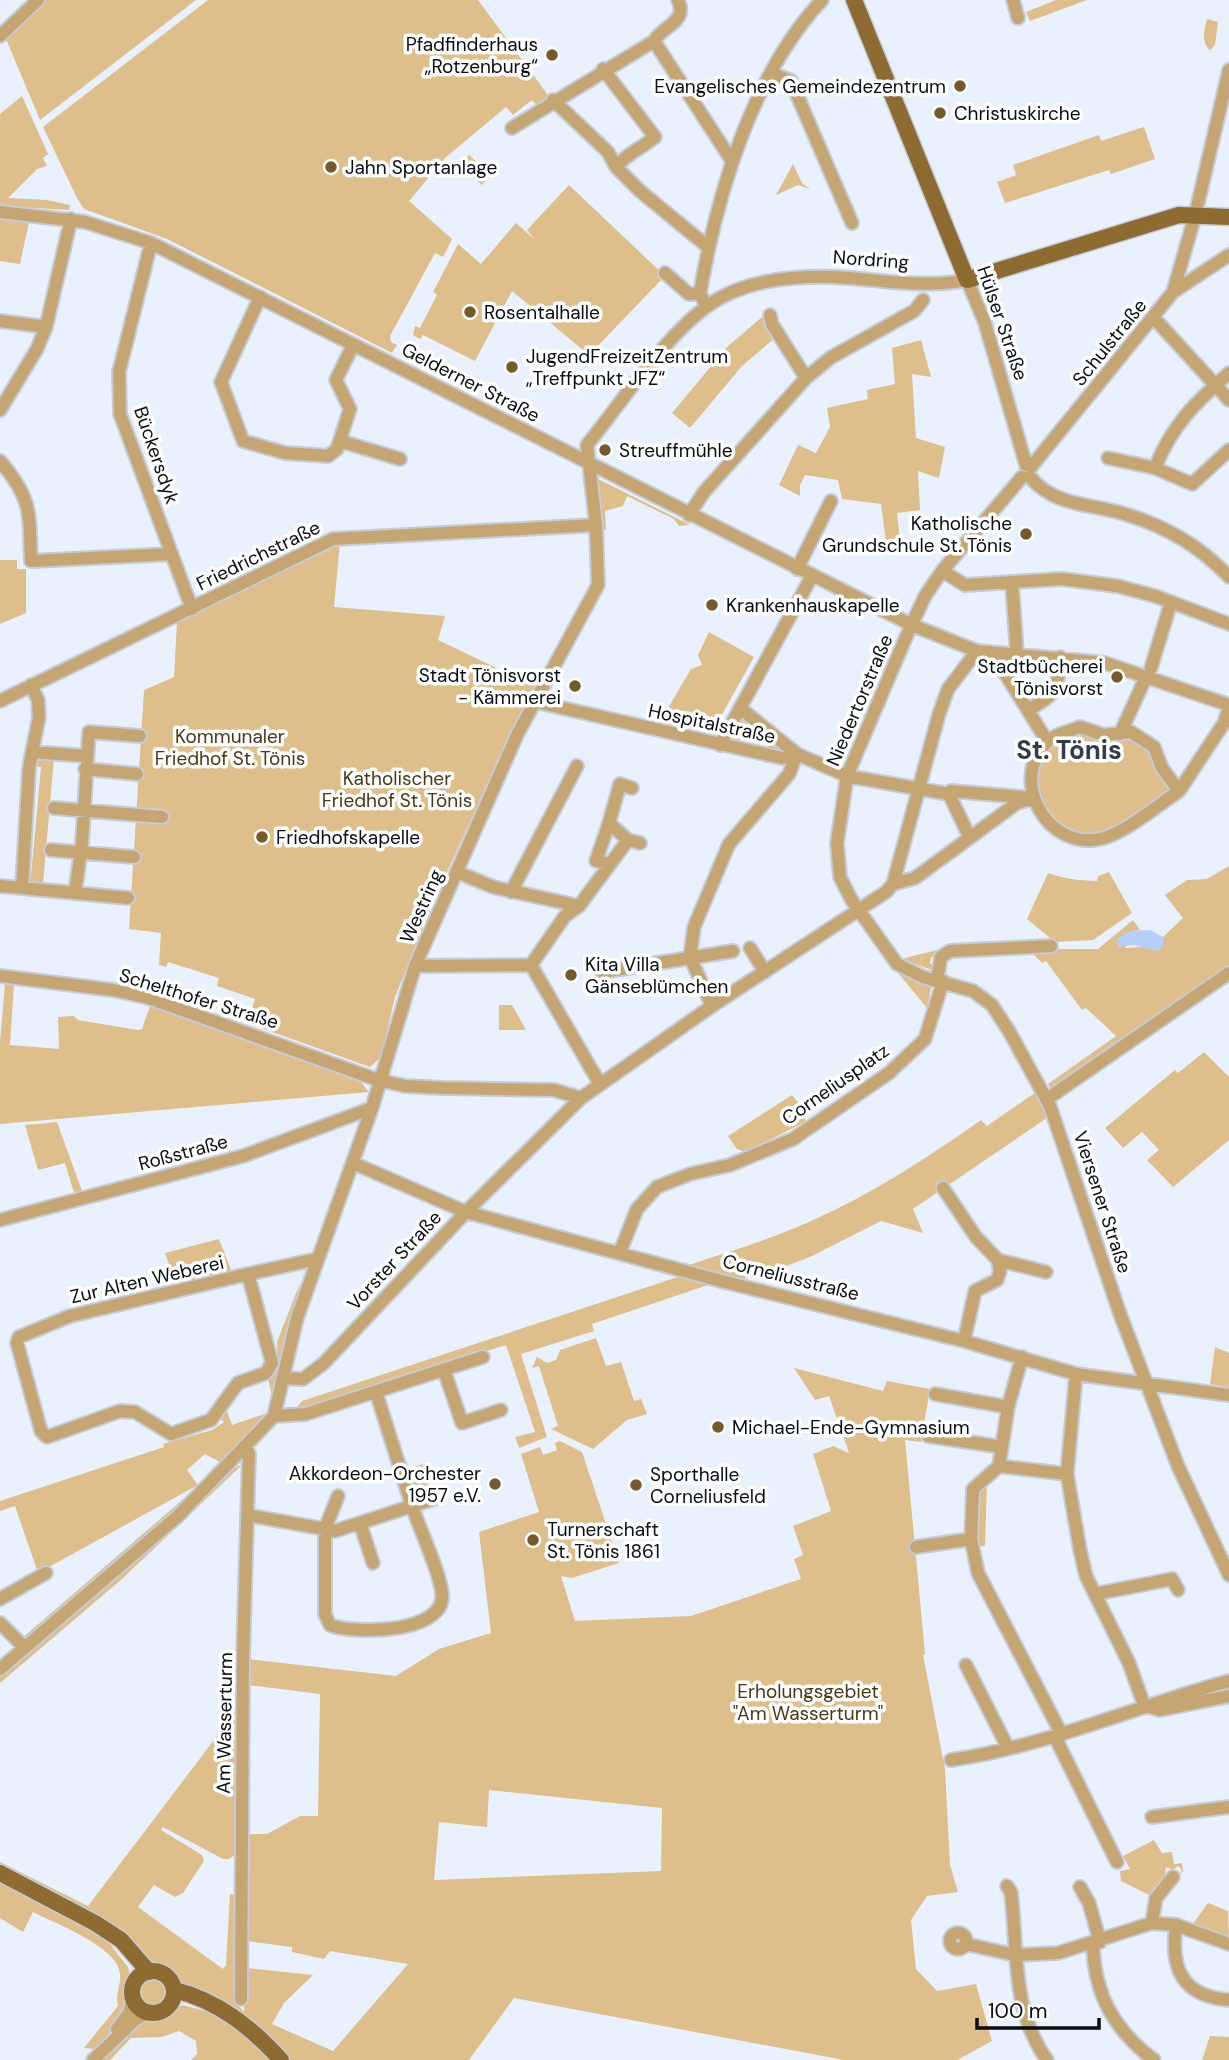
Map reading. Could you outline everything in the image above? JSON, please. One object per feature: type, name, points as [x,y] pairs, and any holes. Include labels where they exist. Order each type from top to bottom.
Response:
[{"type":"main road","name":"Hülser Straße","points":[[854,0],[908,132],[918,144],[931,178],[933,197],[967,280]]},
{"type":"main road","name":"Nordring","points":[[967,280],[1179,215],[1229,217]]},
{"type":"main road","points":[[0,1873],[83,1915],[121,1940],[142,1976]]},
{"type":"main road","points":[[142,1976],[168,1977],[173,1997]]},
{"type":"main road","points":[[142,1976],[133,1999],[147,2013],[160,2013],[173,1997]]},
{"type":"main road","points":[[173,1997],[202,1997],[246,2026],[281,2060]]},
{"type":"street","points":[[0,36],[38,0]]},
{"type":"street","points":[[512,128],[603,69],[654,41],[680,18],[682,9],[678,0]]},
{"type":"street","points":[[706,306],[700,293],[720,192],[771,73],[797,26],[821,0]]},
{"type":"street","points":[[1013,0],[1018,18]]},
{"type":"street","points":[[654,41],[732,161]]},
{"type":"street","points":[[603,69],[654,137],[633,155],[624,157],[616,167]]},
{"type":"street","points":[[1173,292],[1195,216],[1229,70]]},
{"type":"street","points":[[771,73],[791,81],[852,223]]},
{"type":"street","points":[[553,100],[608,152],[616,167],[682,229],[689,230],[708,247]]},
{"type":"street","name":"Gelderner Straße","points":[[0,212],[71,219],[150,243],[797,569],[912,625],[976,652],[1060,657],[1105,663],[1149,673],[1229,706]]},
{"type":"street","points":[[0,410],[37,349],[46,327],[71,219]]},
{"type":"street","name":"Bückersdyk","points":[[150,243],[119,372],[120,414],[192,609]]},
{"type":"street","name":"Schulstraße","points":[[912,625],[942,571],[1173,292],[1229,255]]},
{"type":"street","points":[[665,273],[689,294],[700,293]]},
{"type":"street","name":"Nordring","points":[[587,462],[587,445],[664,350],[706,306],[759,283],[786,278],[856,278],[935,284],[967,280]]},
{"type":"street","name":"Hülser Straße","points":[[967,280],[985,323],[1027,471]]},
{"type":"street","points":[[260,297],[221,382],[243,441],[285,453],[328,456],[337,449],[350,409],[336,380],[353,345]]},
{"type":"street","points":[[689,515],[704,492],[806,377],[830,358],[914,311],[923,300]]},
{"type":"street","points":[[770,316],[772,324],[806,377]]},
{"type":"street","points":[[1154,318],[1229,400]]},
{"type":"street","points":[[0,321],[46,327]]},
{"type":"street","points":[[1155,468],[1167,438],[1180,420],[1229,373]]},
{"type":"street","points":[[340,441],[400,459]]},
{"type":"street","points":[[1108,458],[1155,468],[1192,484],[1229,450]]},
{"type":"street","points":[[0,461],[21,486],[29,505],[31,561],[172,554]]},
{"type":"street","name":"Westring","points":[[283,1378],[290,1344],[317,1259],[372,1108],[415,966],[517,736],[598,585],[596,525],[587,462]]},
{"type":"street","points":[[1027,471],[1046,493],[1065,503],[1108,509],[1168,530],[1196,547],[1229,577]]},
{"type":"street","points":[[797,569],[831,501]]},
{"type":"street","name":"Friedrichstraße","points":[[0,701],[333,539],[596,525]]},
{"type":"street","points":[[942,571],[965,585],[1077,581],[1117,586],[1171,602],[1229,624]]},
{"type":"street","points":[[720,745],[812,576]]},
{"type":"street","points":[[1012,583],[1017,655]]},
{"type":"street","points":[[1120,734],[1149,673],[1171,602]]},
{"type":"street","name":"Niedertorstraße","points":[[859,910],[840,877],[837,843],[847,776],[912,625]]},
{"type":"street","points":[[893,884],[948,689],[976,652]]},
{"type":"street","points":[[993,654],[1047,741]]},
{"type":"street","points":[[1028,710],[1052,697],[1057,688],[1060,657]]},
{"type":"street","points":[[22,888],[32,752],[40,708],[31,685]]},
{"type":"street","name":"Hospitalstraße","points":[[536,702],[782,758],[797,754],[847,776],[919,790],[949,794],[951,790],[1032,798]]},
{"type":"street","points":[[1179,791],[1163,768],[1154,747],[1131,732],[1104,735],[1080,727],[1047,741],[1031,764],[1032,798],[1043,817],[1058,830],[1077,839],[1100,839],[1118,831],[1179,791],[1224,723],[1229,706]]},
{"type":"street","points":[[712,1006],[690,957],[694,927],[729,844],[789,774],[797,754],[740,708]]},
{"type":"street","points":[[75,893],[89,732],[140,736]]},
{"type":"street","points":[[32,752],[137,774]]},
{"type":"street","points":[[512,892],[577,766]]},
{"type":"street","points":[[608,864],[596,861],[620,785],[632,788]]},
{"type":"street","points":[[949,794],[969,836]]},
{"type":"street","name":"Vorster Straße","points":[[283,1378],[303,1379],[324,1363],[466,1212],[581,1098],[712,1006],[886,892],[893,884],[915,878],[1017,803],[1032,798]]},
{"type":"street","points":[[54,808],[162,817]]},
{"type":"street","points":[[531,965],[565,916],[579,906],[608,864],[634,841],[609,823]]},
{"type":"street","points":[[51,850],[134,857]]},
{"type":"street","points":[[457,872],[512,892],[579,906]]},
{"type":"street","points":[[0,886],[128,898]]},
{"type":"street","name":"Viersener Straße","points":[[859,910],[897,964],[912,973],[973,990],[992,1005],[1047,1100],[1147,1385],[1206,1532],[1229,1575]]},
{"type":"street","name":"Corneliusplatz","points":[[620,1252],[637,1209],[657,1187],[690,1174],[730,1165],[793,1139],[889,1073],[925,1039],[940,981],[942,957],[950,951],[1051,946]]},
{"type":"street","points":[[750,948],[765,972]]},
{"type":"street","points":[[602,972],[733,951]]},
{"type":"street","points":[[415,966],[531,965]]},
{"type":"street","points":[[531,965],[600,1084]]},
{"type":"street","points":[[1047,1100],[1229,973]]},
{"type":"street","name":"Schelthofer Straße","points":[[0,976],[113,990],[149,998],[381,1080],[445,1088],[554,1090],[581,1098]]},
{"type":"street","name":"Roßstraße","points":[[0,1220],[243,1156],[372,1108]]},
{"type":"street","name":"Corneliusstraße","points":[[353,1163],[466,1212],[964,1341],[1076,1374],[1229,1395]]},
{"type":"street","points":[[943,1188],[976,1237],[998,1260],[1046,1272]]},
{"type":"street","name":"Zur Alten Weberei","points":[[248,1275],[272,1363],[266,1373],[238,1383],[211,1420],[171,1434],[135,1412],[120,1411],[47,1437],[41,1431],[17,1343],[19,1337],[71,1316],[317,1259]]},
{"type":"street","points":[[964,1341],[975,1291],[997,1280],[1000,1271],[998,1260]]},
{"type":"street","points":[[274,1416],[306,1415],[483,1357]]},
{"type":"street","points":[[1022,1357],[1008,1407],[999,1466],[973,1489],[971,1539],[978,1573],[986,1591],[1059,1736],[1117,1862]]},
{"type":"street","points":[[444,1370],[461,1423],[500,1410]]},
{"type":"street","points":[[1076,1374],[1067,1474],[1080,1550],[1086,1576],[1129,1663],[1144,1705]]},
{"type":"street","points":[[0,1669],[178,1516],[246,1448],[274,1416],[283,1378]]},
{"type":"street","points":[[338,1496],[325,1530],[328,1621],[339,1628],[394,1629],[429,1618],[439,1609],[442,1594],[376,1392]]},
{"type":"street","points":[[935,1394],[1008,1407]]},
{"type":"street","points":[[928,1436],[1002,1447]]},
{"type":"street","name":"Am Wasserturm","points":[[241,1999],[249,1454],[246,1448]]},
{"type":"street","points":[[999,1466],[1067,1474]]},
{"type":"street","points":[[247,1515],[335,1531],[437,1498]]},
{"type":"street","points":[[360,1523],[373,1563]]},
{"type":"street","points":[[916,1547],[971,1539]]},
{"type":"street","points":[[0,1599],[46,1573]]},
{"type":"street","points":[[1095,1594],[1172,1579],[1178,1590]]},
{"type":"street","points":[[0,1623],[25,1648]]},
{"type":"street","points":[[967,1665],[1008,1748]]},
{"type":"street","points":[[951,1760],[1059,1736],[1144,1705],[1229,1681]]},
{"type":"street","points":[[1144,1705],[1160,1710],[1229,1696]]},
{"type":"street","points":[[1152,1817],[1229,1807]]},
{"type":"street","points":[[1152,1923],[1156,1898],[1173,1877]]},
{"type":"street","points":[[1007,1886],[1011,1892],[1017,1943],[1015,1955],[1019,1996],[1043,2058]]},
{"type":"street","points":[[1080,1887],[1089,1903],[1096,1943],[1093,1963],[1101,1997],[1116,2024],[1133,2045],[1154,2060]]},
{"type":"street","points":[[966,1944],[1015,1955],[1058,1953],[1152,1923],[1176,1926],[1229,1944]]},
{"type":"street","points":[[1176,1926],[1174,1954],[1182,1978],[1202,1994],[1229,2000]]},
{"type":"street","points":[[106,2047],[129,2013],[133,1999]]},
{"type":"street","points":[[93,2060],[147,2013]]},
{"type":"green space","points":[[44,0],[196,0],[40,120],[6,39]]},
{"type":"green space","name":"Jahn Sportanlage","points":[[208,0],[478,0],[550,98],[537,106],[532,100],[513,115],[506,107],[445,158],[409,201],[452,239],[443,257],[435,253],[390,336],[391,342],[397,345],[392,353],[167,239],[84,209],[78,200],[43,127]]},
{"type":"green space","points":[[1056,0],[1087,0],[1030,21],[1026,12]]},
{"type":"green space","points":[[1207,19],[1218,22],[1215,45],[1210,50],[1204,40]]},
{"type":"green space","points":[[22,96],[48,154],[43,158],[47,166],[37,169],[8,198],[47,200],[70,205],[69,210],[0,206],[0,114]]},
{"type":"green space","points":[[1144,127],[1155,159],[1111,174],[1109,170],[1005,203],[997,182],[1016,175],[1013,165],[1099,135],[1101,141]]},
{"type":"green space","points":[[469,155],[491,175],[482,185],[459,165]]},
{"type":"green space","points":[[793,164],[802,183],[810,189],[798,185],[776,195]]},
{"type":"green space","points":[[569,185],[665,276],[589,355],[512,291],[475,361],[423,335],[420,339],[413,335],[415,326],[420,328],[437,295],[433,292],[458,244],[481,264],[516,223],[534,239],[527,230]]},
{"type":"green space","points":[[0,216],[51,220],[59,226],[29,222],[20,264],[0,261]]},
{"type":"green space","points":[[762,317],[775,338],[742,366],[690,428],[672,413],[727,347]]},
{"type":"green space","points":[[921,340],[931,377],[912,374],[916,438],[945,447],[939,478],[918,471],[920,510],[897,513],[900,540],[886,542],[881,504],[842,499],[838,480],[805,475],[800,485],[800,496],[779,485],[798,445],[816,453],[830,427],[827,408],[868,399],[867,390],[895,384],[892,348]]},
{"type":"green space","points":[[598,479],[690,525],[679,526],[674,519],[627,496],[623,506],[605,511],[606,530],[603,530]]},
{"type":"green space","points":[[340,542],[334,607],[445,616],[438,640],[536,687],[511,732],[431,907],[395,997],[381,1057],[370,1067],[247,1023],[255,999],[217,986],[219,978],[168,962],[166,967],[159,965],[161,933],[129,929],[144,690],[174,677],[177,622]]},
{"type":"green space","points":[[0,560],[17,560],[17,569],[26,569],[26,613],[0,624]]},
{"type":"green space","points":[[709,632],[754,657],[714,729],[722,733],[713,738],[708,737],[709,730],[692,726],[691,733],[658,725],[691,669],[702,665],[698,655]]},
{"type":"green space","points":[[739,720],[753,721],[746,725],[775,747],[782,744],[785,753],[770,752],[767,744],[739,737],[741,745],[731,742],[731,735],[737,737],[743,725]]},
{"type":"green space","points":[[1078,733],[1124,735],[1150,746],[1164,781],[1173,792],[1110,831],[1080,833],[1061,826],[1048,812],[1040,795],[1038,777],[1043,759],[1056,744]]},
{"type":"green space","points":[[37,758],[54,758],[43,884],[26,881],[25,874],[31,875],[41,767],[34,766]]},
{"type":"green space","points":[[1229,866],[1229,967],[1052,1091],[1048,1084],[1116,1036],[1086,1008],[1082,1010],[1046,961],[1042,963],[1033,954],[1034,949],[1098,949],[1133,920],[1140,930],[1130,931],[1125,948],[1163,946],[1163,937],[1183,918],[1165,895],[1187,880],[1207,879]]},
{"type":"green space","points":[[1109,872],[1132,913],[1093,940],[1055,942],[1027,919],[1048,873],[1097,881],[1098,876]]},
{"type":"green space","points":[[937,950],[937,956],[931,957],[930,964],[936,965],[932,970],[901,959]]},
{"type":"green space","points":[[899,974],[928,983],[931,988],[927,1008]]},
{"type":"green space","points":[[5,984],[14,985],[10,1045],[59,1049],[58,1017],[74,1016],[78,1020],[142,1029],[150,1006],[361,1082],[369,1092],[0,1124],[0,1042]]},
{"type":"green space","points":[[499,1005],[512,1005],[526,1030],[499,1030]]},
{"type":"green space","points":[[1204,1052],[1229,1077],[1229,1140],[1173,1187],[1147,1160],[1159,1150],[1142,1132],[1123,1148],[1105,1128],[1175,1070],[1178,1073]]},
{"type":"green space","points":[[1036,1092],[1047,1118],[913,1209],[923,1233],[881,1221],[810,1257],[765,1274],[763,1278],[766,1281],[749,1277],[738,1280],[689,1265],[781,1234],[834,1210],[899,1175],[981,1120],[987,1126]]},
{"type":"green space","points":[[792,1095],[806,1112],[805,1122],[746,1152],[737,1149],[728,1136]]},
{"type":"green space","points":[[57,1122],[82,1191],[74,1193],[65,1163],[38,1170],[25,1125]]},
{"type":"green space","points":[[219,1239],[233,1275],[178,1289],[165,1253]]},
{"type":"green space","points":[[681,1276],[711,1284],[592,1324],[594,1331],[521,1354],[547,1437],[519,1448],[515,1437],[535,1432],[506,1345],[299,1411],[295,1409],[302,1401]]},
{"type":"green space","points":[[300,1283],[273,1401],[268,1378],[274,1376],[278,1367],[277,1342]]},
{"type":"green space","points":[[596,1338],[606,1366],[621,1362],[634,1401],[641,1399],[647,1414],[627,1420],[593,1449],[551,1429],[558,1426],[539,1366],[532,1368],[537,1357],[547,1363],[556,1360],[560,1350]]},
{"type":"green space","points":[[1215,1347],[1229,1353],[1229,1387],[1210,1384]]},
{"type":"green space","name":"Erholungsgebiet \"Am Wasserturm\"","points":[[794,1368],[883,1391],[887,1381],[930,1389],[921,1442],[905,1440],[923,1655],[945,1769],[950,1865],[958,1892],[927,1896],[911,1920],[916,1969],[937,1991],[976,1984],[992,2041],[957,2060],[844,2060],[514,1998],[469,2060],[288,2060],[180,1987],[165,1971],[151,1968],[0,1867],[0,1862],[88,1906],[236,1711],[238,1853],[229,1859],[223,1859],[163,1827],[161,1830],[202,1855],[204,1861],[183,1893],[175,1897],[154,1885],[138,1907],[223,1969],[226,1965],[230,1894],[237,1895],[235,2002],[244,2012],[246,1968],[313,1975],[284,2003],[272,2024],[333,2051],[408,1964],[330,1951],[324,1959],[292,1952],[292,1947],[247,1941],[246,1834],[267,1834],[300,1816],[318,1816],[320,1694],[247,1685],[248,1659],[396,1676],[439,1649],[491,1633],[479,1532],[539,1512],[521,1454],[540,1447],[543,1455],[557,1450],[555,1443],[560,1441],[582,1452],[619,1563],[572,1578],[561,1576],[575,1621],[691,1616],[801,1579],[794,1559],[803,1555],[793,1526],[831,1511],[813,1454],[833,1446],[849,1453],[829,1396],[815,1400]],"holes":[[[489,1790],[662,1808],[661,1871],[434,1880],[439,1822],[487,1827]]]},
{"type":"green space","points":[[224,1411],[228,1413],[232,1425],[267,1413],[215,1475],[220,1462],[205,1454],[187,1470],[198,1485],[38,1573],[15,1506],[0,1511],[0,1501],[164,1447],[163,1444],[212,1430],[224,1422],[220,1418]]},
{"type":"green space","points":[[243,1464],[122,1579],[0,1683],[0,1673],[190,1511],[235,1468]]},
{"type":"green space","points":[[423,1464],[432,1495],[417,1500],[405,1470]]},
{"type":"green space","points":[[987,1483],[985,1546],[977,1547],[977,1493]]},
{"type":"green space","points":[[203,1486],[26,1641],[20,1640],[188,1495]]},
{"type":"green space","points":[[1154,1840],[1162,1853],[1172,1852],[1174,1864],[1182,1863],[1183,1871],[1179,1875],[1182,1870],[1178,1866],[1173,1870],[1166,1867],[1164,1882],[1153,1897],[1121,1881],[1120,1871],[1130,1869],[1123,1856]]},
{"type":"green space","points":[[0,1879],[58,1907],[106,1939],[128,1967],[131,1982],[124,2015],[96,2049],[84,2048],[118,2006],[120,1974],[117,1964],[98,1945],[33,1912],[23,1932],[0,1918]]},
{"type":"green space","points":[[1208,1903],[1228,1911],[1229,1939],[1192,1925]]},
{"type":"green space","points":[[153,1977],[164,1982],[169,1993],[164,2004],[153,2009],[142,2004],[137,1993],[142,1982]]},
{"type":"green space","points":[[183,2005],[220,2015],[274,2060],[191,2060],[197,2054],[196,2041],[179,2031],[162,2037],[131,2038],[110,2060],[101,2060],[139,2022],[157,2018]]},
{"type":"green space","points":[[1210,2036],[1229,2037],[1229,2060],[1202,2060]]},
{"type":"water","points":[[1150,930],[1163,937],[1163,946],[1157,951],[1134,945],[1119,947],[1117,943],[1118,938],[1130,931]]},
{"type":"place","name":"Pfadfinderhaus „Rotzenburg“","points":[[552,55]]},
{"type":"place","name":"Evangelisches Gemeindezentrum","points":[[960,86]]},
{"type":"place","name":"Christuskirche","points":[[940,113]]},
{"type":"place","name":"Jahn Sportanlage","points":[[331,167]]},
{"type":"place","name":"Rosentalhalle","points":[[470,312]]},
{"type":"place","name":"JugendFreizeitZentrum „Treffpunkt JFZ“","points":[[512,367]]},
{"type":"place","name":"Streuffmühle","points":[[605,450]]},
{"type":"place","name":"Katholische Grundschule St. Tönis","points":[[1026,534]]},
{"type":"place","name":"Krankenhauskapelle","points":[[712,605]]},
{"type":"place","name":"Stadtbücherei Tönisvorst","points":[[1117,677]]},
{"type":"place","name":"Stadt Tönisvorst - Kämmerei","points":[[575,686]]},
{"type":"place","name":"Friedhofskapelle","points":[[262,837]]},
{"type":"place","name":"Kita Villa Gänseblümchen","points":[[571,975]]},
{"type":"place","name":"Michael-Ende-Gymnasium","points":[[718,1427]]},
{"type":"place","name":"Akkordeon-Orchester 1957 e.V.","points":[[495,1484]]},
{"type":"place","name":"Sporthalle Corneliusfeld","points":[[636,1485]]},
{"type":"place","name":"Turnerschaft St. Tönis 1861","points":[[533,1540]]},
{"type":"district","name":"St. Tönis","points":[[1069,750]]},
{"type":"park label","name":"Kommunaler Friedhof St. Tönis","points":[[230,747]]},
{"type":"park label","name":"Katholischer Friedhof St. Tönis","points":[[397,789]]}]
